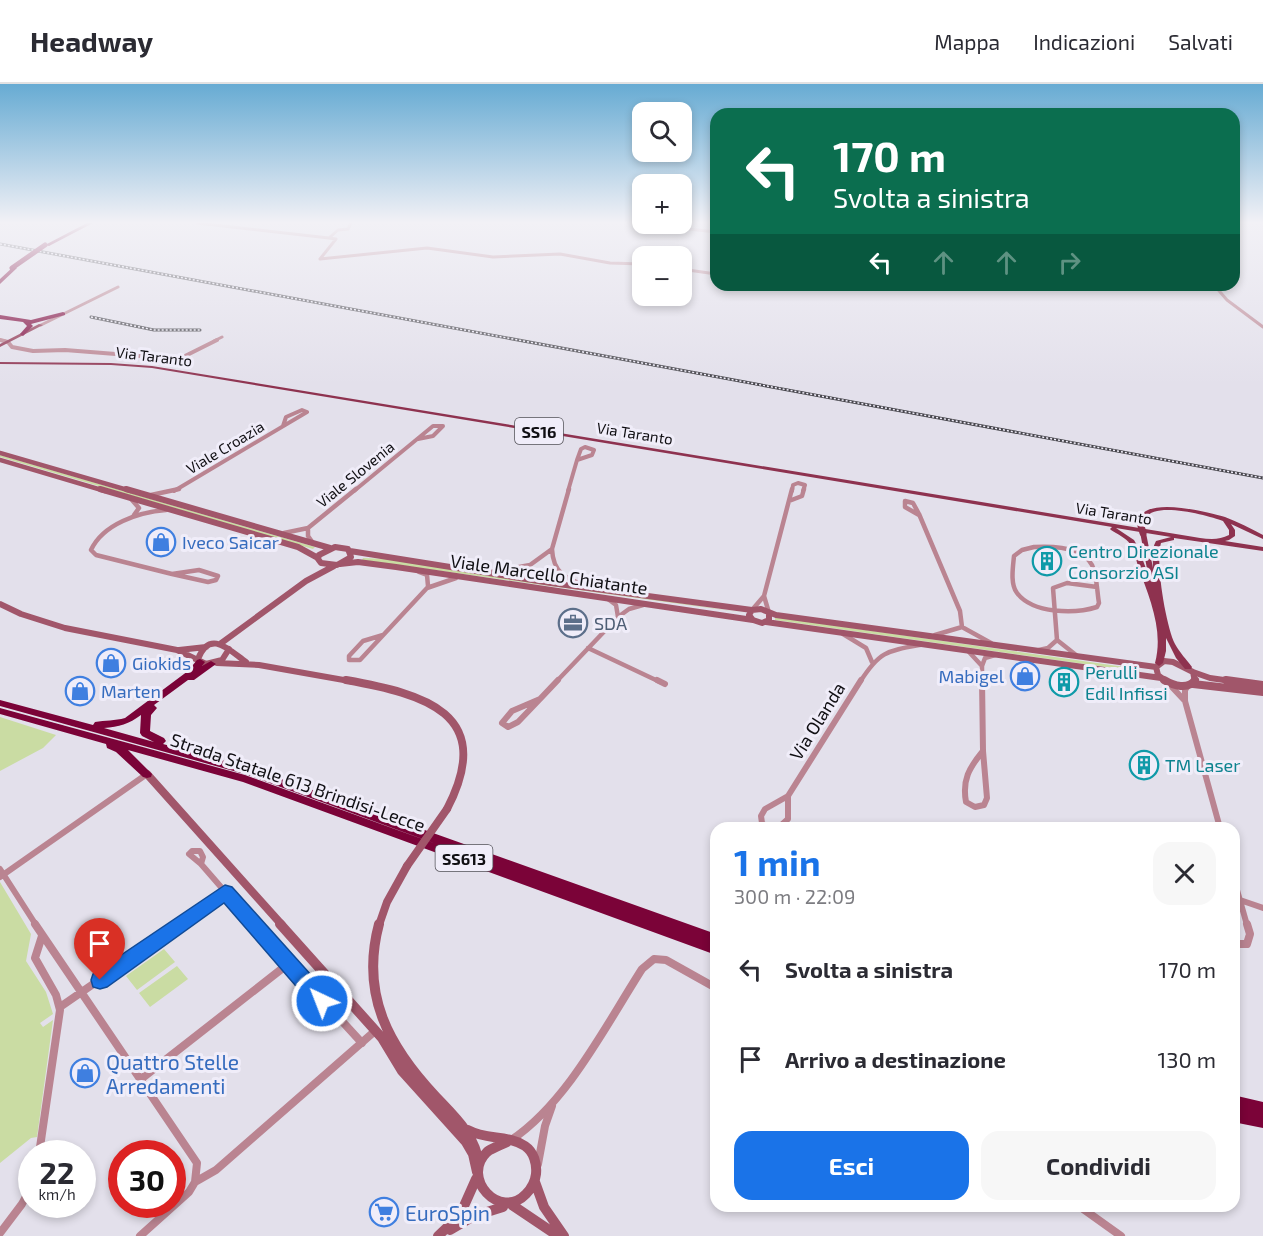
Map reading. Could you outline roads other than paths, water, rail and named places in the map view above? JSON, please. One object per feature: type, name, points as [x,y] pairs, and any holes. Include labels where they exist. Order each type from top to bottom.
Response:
[{"type":"highway","points":[[29,322],[63,314]]},
{"type":"highway","points":[[0,317],[41,325]]},
{"type":"highway","points":[[23,334],[30,327],[29,322]]},
{"type":"highway","points":[[27,710],[46,711],[104,726],[117,724],[141,711],[191,673],[199,660]]},
{"type":"highway","points":[[210,760],[196,751],[152,739],[145,733],[144,724],[146,714],[158,702],[214,664]]},
{"type":"highway","name":"Strada Statale 613 Brindisi-Lecce","points":[[0,703],[250,772],[710,937]]},
{"type":"highway","name":"Strada Statale 613 Brindisi-Lecce","points":[[0,711],[245,779],[710,948]]},
{"type":"highway","points":[[52,725],[57,730],[120,749],[147,774]]},
{"type":"highway","points":[[1240,1104],[1263,1109]]},
{"type":"highway","points":[[1240,1116],[1263,1121]]},
{"type":"main road","points":[[0,346],[41,325]]},
{"type":"main road","name":"Via Taranto","points":[[0,363],[111,364],[152,367],[1068,519],[1263,549]]},
{"type":"main road","points":[[1159,609],[1142,529],[1143,517],[1147,512],[1160,508],[1217,517],[1263,537]]},
{"type":"main road","points":[[1188,538],[1216,541],[1232,536],[1228,523],[1217,517]]},
{"type":"main road","points":[[1068,519],[1108,528],[1132,541],[1171,645],[1177,657],[1190,669]]},
{"type":"main road","points":[[1158,665],[1163,655],[1163,644],[1155,551],[1158,542],[1177,539],[1233,546]]},
{"type":"street","points":[[41,325],[117,287]]},
{"type":"street","points":[[1219,291],[1227,300],[1263,327]]},
{"type":"street","points":[[0,340],[8,342],[12,347],[33,351],[65,350],[176,359],[222,337]]},
{"type":"street","name":"Viale Croazia","points":[[146,495],[164,495],[178,490],[307,412],[302,410],[286,417],[283,426]]},
{"type":"street","name":"Viale Slovenia","points":[[274,532],[296,532],[308,528],[433,426],[443,426],[434,436],[418,439]]},
{"type":"street","name":"Viale Marcello Chiatante","points":[[0,453],[330,548],[340,546],[363,555],[390,556],[485,573],[752,610],[761,609],[769,613],[1086,658],[1158,665],[1173,662],[1210,678],[1263,685]]},
{"type":"street","name":"Viale Marcello Chiatante","points":[[0,459],[298,547],[325,565],[358,562],[396,567],[1000,654],[1191,685],[1263,692]]},
{"type":"street","points":[[577,460],[552,549],[552,562],[555,569],[572,581],[592,587]]},
{"type":"street","points":[[753,620],[749,615],[764,596],[793,485],[798,483],[805,485],[802,496],[789,501]]},
{"type":"street","name":"Viale Croazia","points":[[178,490],[173,495],[174,499],[185,506]]},
{"type":"street","points":[[130,498],[139,508],[133,516]]},
{"type":"street","points":[[172,574],[199,570],[218,576],[216,580],[208,582],[172,574],[96,555],[91,550],[93,542],[99,537],[133,516],[151,510],[173,511]]},
{"type":"street","points":[[919,515],[960,611],[962,627],[973,635],[1001,646]]},
{"type":"street","name":"Viale Slovenia","points":[[308,528],[308,536],[313,543]]},
{"type":"street","points":[[1039,546],[1078,553],[1093,566],[1097,587],[1099,603],[1097,607],[1082,612],[1034,605],[1015,591],[1013,559],[1017,553],[1039,546]]},
{"type":"street","points":[[310,578],[319,566],[322,552],[330,548]]},
{"type":"street","points":[[485,573],[530,565],[552,549]]},
{"type":"street","points":[[214,664],[225,659],[226,647],[238,634],[310,578],[348,560],[350,551]]},
{"type":"street","points":[[396,567],[427,576],[429,583],[427,588]]},
{"type":"street","points":[[383,635],[363,641],[349,656],[349,660],[360,660],[427,588],[451,578],[471,578]]},
{"type":"street","points":[[1086,658],[1069,651],[1058,640],[1053,588],[1056,585],[1067,583],[1097,587]]},
{"type":"street","points":[[764,596],[771,618],[766,622]]},
{"type":"street","points":[[604,597],[616,605],[618,617]]},
{"type":"street","points":[[0,604],[24,616],[64,629],[176,650],[214,664],[246,662],[393,689],[421,698],[438,708],[451,720],[458,731],[465,757],[461,783],[447,809],[407,866],[384,906],[374,940],[373,979],[377,1000],[392,1041],[402,1058],[463,1127],[475,1145],[482,1195],[488,1201],[508,1206],[558,1236]]},
{"type":"street","points":[[540,699],[512,711],[502,720],[502,723],[513,726],[540,699],[618,617],[635,606],[661,605]]},
{"type":"street","points":[[930,636],[951,632],[962,627]]},
{"type":"street","points":[[833,630],[863,645],[872,656],[872,662]]},
{"type":"street","points":[[1030,650],[1048,648],[1058,640]]},
{"type":"street","name":"Via Olanda","points":[[762,822],[760,816],[765,809],[788,796],[872,662],[897,648],[932,645]]},
{"type":"street","points":[[199,660],[199,653],[206,647]]},
{"type":"street","points":[[176,650],[226,647],[246,662]]},
{"type":"street","points":[[588,648],[665,684]]},
{"type":"street","points":[[965,649],[973,654],[982,666]]},
{"type":"street","points":[[983,751],[966,774],[962,787],[966,802],[975,807],[984,805],[987,798],[983,751],[982,666],[985,658],[1000,654]]},
{"type":"street","points":[[1158,665],[1156,672],[1177,690],[1185,701]]},
{"type":"street","points":[[1190,669],[1196,679],[1185,690],[1185,701],[1218,822]]},
{"type":"street","points":[[140,1236],[189,1192],[195,1182],[197,1163],[1,874],[147,774],[375,1031],[402,1071],[466,1142],[473,1154],[478,1171]]},
{"type":"street","name":"Via Olanda","points":[[785,822],[788,819],[788,796]]},
{"type":"street","points":[[201,864],[288,964],[362,1043]]},
{"type":"street","points":[[60,1007],[225,893]]},
{"type":"street","points":[[1240,900],[1263,908]]},
{"type":"street","points":[[1240,900],[1251,934],[1247,944],[1240,944]]},
{"type":"street","points":[[41,1140],[59,1030],[60,1007],[56,995],[35,958],[42,936]]},
{"type":"street","points":[[439,1236],[474,1216],[522,1200],[536,1177],[544,1126],[556,1100],[642,969],[654,959],[666,960],[710,985]]},
{"type":"street","points":[[141,1079],[288,964]]},
{"type":"street","points":[[195,1182],[223,1164],[375,1031]]},
{"type":"street","points":[[439,1236],[460,1215],[478,1171],[490,1149],[516,1138],[534,1124],[556,1100]]},
{"type":"street","points":[[463,1127],[482,1137],[525,1146],[532,1152],[544,1207],[564,1236]]},
{"type":"street","points":[[0,1233],[18,1209]]},
{"type":"street","points":[[1087,1212],[1121,1236]]},
{"type":"railway","points":[[177,277],[1263,478]]},
{"type":"railway","points":[[91,317],[154,330],[200,330]]},
{"type":"place","name":"Iveco Saicar","points":[[161,542]]},
{"type":"place","name":"Centro Direzionale Consorzio ASI","points":[[1047,561]]},
{"type":"place","name":"SDA","points":[[573,623]]},
{"type":"place","name":"Giokids","points":[[111,663]]},
{"type":"place","name":"Mabigel","points":[[1025,676]]},
{"type":"place","name":"Perulli Edil Infissi","points":[[1064,682]]},
{"type":"place","name":"Marten","points":[[80,691]]},
{"type":"place","name":"TM Laser","points":[[1144,765]]},
{"type":"place","name":"Quattro Stelle Arredamenti","points":[[85,1073]]},
{"type":"place","name":"EuroSpin","points":[[384,1212]]}]
